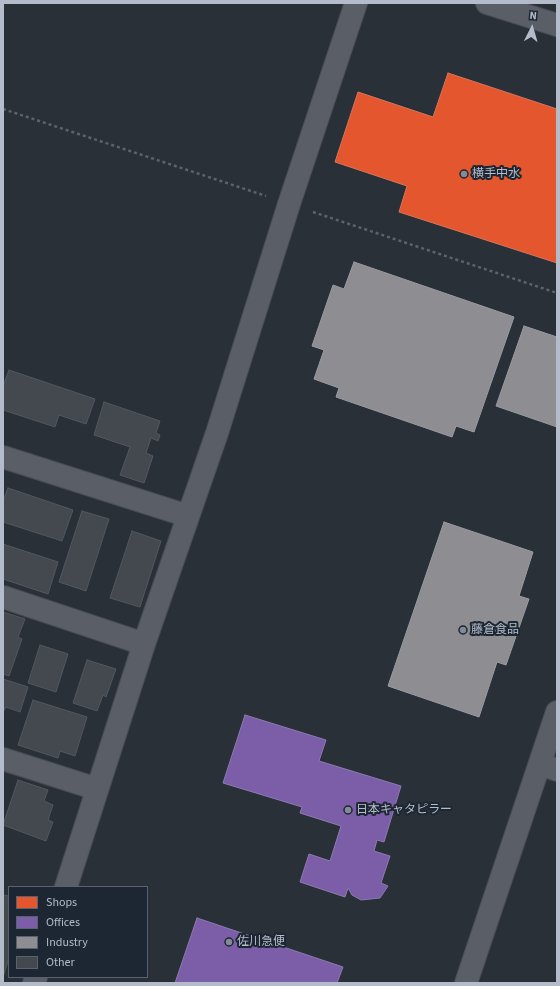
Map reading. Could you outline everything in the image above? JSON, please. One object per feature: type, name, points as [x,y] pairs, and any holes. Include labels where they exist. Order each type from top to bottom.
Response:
[{"type":"street","points":[[66,886],[144,644],[217,433],[289,204],[356,3]]},
{"type":"street","points":[[487,3],[557,25]]},
{"type":"street","points":[[3,457],[188,516]]},
{"type":"street","points":[[3,597],[144,644]]},
{"type":"street","points":[[466,983],[548,767],[557,712]]},
{"type":"street","points":[[3,759],[97,789]]},
{"type":"path","points":[[3,109],[557,293]]},
{"type":"building: Shops","name":"横手中水","points":[[448,73],[557,109],[557,263],[399,212],[407,186],[335,162],[358,92],[433,117]]},
{"type":"building: Offices","name":"日本キャタピラー","points":[[245,715],[326,740],[319,761],[401,786],[384,842],[377,840],[374,851],[390,856],[381,883],[388,886],[380,898],[361,900],[352,895],[348,888],[345,897],[300,882],[309,854],[330,861],[341,826],[300,813],[302,807],[223,783]]},
{"type":"building: Offices","name":"佐川急便","points":[[197,918],[343,967],[337,983],[175,983]]},
{"type":"building: Industry","points":[[354,262],[514,317],[474,432],[456,426],[452,437],[336,397],[339,388],[314,379],[324,350],[312,346],[333,285],[344,289]]},
{"type":"building: Industry","points":[[524,326],[557,337],[557,427],[496,406]]},
{"type":"building: Industry","name":"藤倉食品","points":[[444,522],[533,552],[519,596],[529,599],[506,665],[497,662],[479,717],[388,686]]},
{"type":"building: Other","points":[[9,370],[95,399],[86,424],[59,415],[55,427],[3,410],[3,386]]},
{"type":"building: Other","points":[[104,402],[160,421],[156,433],[160,435],[158,441],[151,438],[146,453],[153,456],[144,483],[120,475],[130,447],[94,435]]},
{"type":"building: Other","points":[[8,488],[73,510],[62,541],[3,522],[3,501]]},
{"type":"building: Other","points":[[82,511],[109,519],[86,591],[59,582]]},
{"type":"building: Other","points":[[132,531],[161,541],[140,607],[110,598]]},
{"type":"building: Other","points":[[3,544],[58,562],[48,594],[3,579]]},
{"type":"building: Other","points":[[3,612],[25,619],[18,637],[22,639],[9,676],[3,674]]},
{"type":"building: Other","points":[[40,645],[68,654],[56,692],[28,683]]},
{"type":"building: Other","points":[[87,660],[116,669],[106,697],[103,695],[97,711],[73,703]]},
{"type":"building: Other","points":[[3,679],[28,687],[20,712],[6,707],[3,712]]},
{"type":"building: Other","points":[[33,700],[87,717],[75,756],[60,751],[58,758],[18,745]]},
{"type":"building: Other","points":[[18,780],[48,790],[44,801],[53,805],[48,820],[53,822],[46,841],[3,825]]},
{"type":"building: Other","points":[[3,895],[8,896],[8,961],[3,977]]},
{"type":"place","name":"横手中水","points":[[464,174]]},
{"type":"place","name":"藤倉食品","points":[[463,630]]},
{"type":"place","name":"日本キャタピラー","points":[[348,810]]},
{"type":"place","name":"佐川急便","points":[[229,942]]}]
